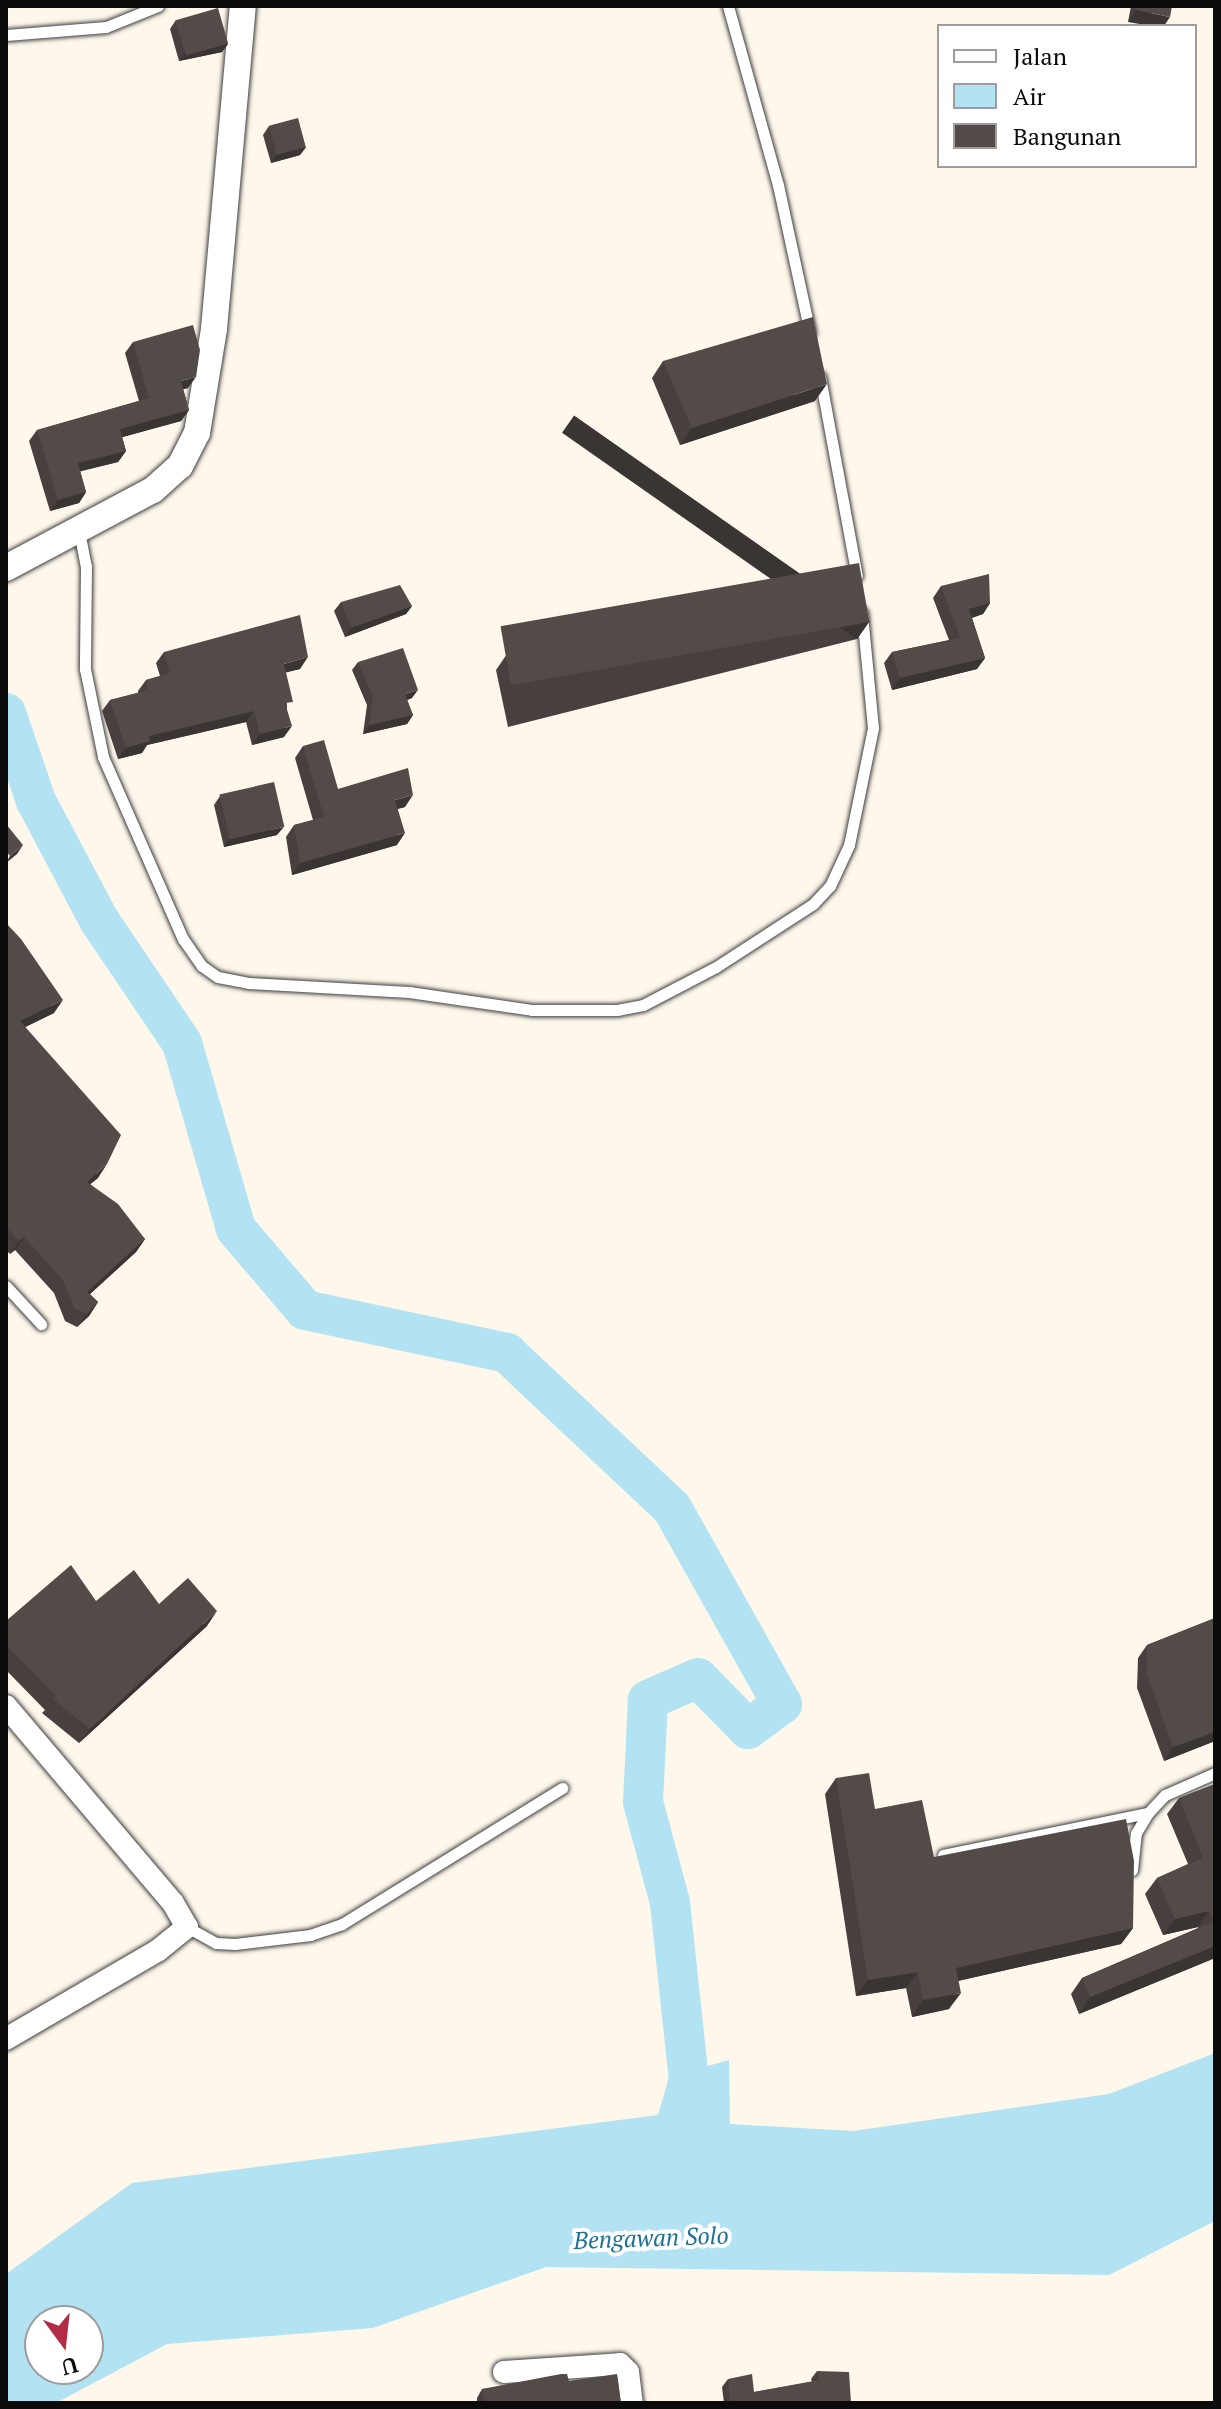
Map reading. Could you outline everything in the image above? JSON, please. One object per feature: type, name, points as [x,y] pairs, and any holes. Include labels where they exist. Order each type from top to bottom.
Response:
[{"type":"street","points":[[6,568],[79,531],[167,480],[197,433],[214,329],[243,6]]},
{"type":"street","points":[[6,1706],[173,1903],[187,1927],[157,1951],[6,2039]]},
{"type":"street","points":[[504,2372],[620,2364],[628,2372],[632,2403]]},
{"type":"lane","points":[[6,35],[106,27],[158,6]]},
{"type":"lane","points":[[728,6],[778,185],[812,342]]},
{"type":"lane","points":[[815,356],[858,586]]},
{"type":"lane","points":[[79,531],[86,566],[85,669],[103,757],[159,891],[202,966],[218,977],[249,983],[409,992],[532,1010],[643,1005],[716,967],[813,904],[830,886],[849,845],[873,728],[871,669],[860,600]]},
{"type":"lane","points":[[6,1286],[41,1324]]},
{"type":"lane","points":[[1131,1882],[1136,1833],[1148,1813],[1165,1795],[1215,1773]]},
{"type":"lane","points":[[187,1927],[216,1943],[235,1944],[310,1935],[342,1924],[562,1788]]},
{"type":"lane","points":[[943,1855],[1148,1813]]},
{"type":"water","name":"Bengawan Solo","points":[[1215,2053],[1215,2221],[1109,2275],[546,2267],[373,2328],[167,2344],[104,2377],[104,2305],[24,2305],[24,2385],[90,2385],[56,2403],[6,2403],[6,2274],[132,2183],[658,2115],[669,2077],[729,2060],[730,2124],[853,2131],[1109,2094]]},
{"type":"building","points":[[1137,6],[1172,6],[1170,17],[1136,10]]},
{"type":"building","points":[[218,8],[228,44],[186,56],[176,20]]},
{"type":"building","points":[[298,118],[306,147],[277,155],[269,126]]},
{"type":"building","points":[[813,317],[827,384],[692,428],[663,361]]},
{"type":"building","points":[[193,325],[200,350],[196,377],[181,381],[189,410],[120,429],[126,451],[78,463],[86,492],[58,500],[37,430],[149,398],[133,342]]},
{"type":"building","points":[[859,563],[869,622],[511,685],[501,626]]},
{"type":"building","points":[[989,574],[990,603],[969,609],[985,658],[900,678],[892,652],[960,638],[941,586]]},
{"type":"building","points":[[400,585],[412,606],[351,628],[341,602]]},
{"type":"building","points":[[300,615],[308,657],[284,664],[293,702],[285,703],[292,726],[260,734],[254,711],[149,736],[150,741],[126,748],[110,700],[148,690],[146,680],[170,673],[164,652]]},
{"type":"building","points":[[403,648],[418,690],[405,694],[413,715],[369,725],[373,696],[358,662]]},
{"type":"building","points":[[324,740],[338,789],[408,768],[413,795],[395,800],[405,833],[300,863],[294,825],[324,817],[303,746]]},
{"type":"building","points":[[274,782],[284,827],[230,839],[219,795]]},
{"type":"building","points":[[6,824],[23,845],[10,856],[6,851]]},
{"type":"building","points":[[6,923],[21,939],[63,1000],[20,1021],[121,1135],[107,1164],[87,1182],[118,1204],[145,1239],[87,1292],[98,1302],[87,1314],[74,1308],[63,1280],[24,1237],[19,1241],[6,1227]]},
{"type":"building","points":[[71,1565],[96,1601],[134,1570],[159,1604],[188,1578],[217,1611],[90,1729],[53,1699],[56,1696],[6,1645],[6,1621]]},
{"type":"building","points":[[1215,1618],[1215,1732],[1173,1747],[1147,1674],[1147,1645]]},
{"type":"building","points":[[869,1773],[875,1809],[922,1800],[934,1857],[1126,1819],[1134,1861],[1133,1928],[956,1968],[961,1993],[923,2000],[918,1972],[868,1980],[836,1778]]},
{"type":"building","points":[[1215,1784],[1215,1946],[1090,1997],[1082,1978],[1213,1922],[1209,1911],[1175,1919],[1157,1878],[1203,1858],[1179,1798]]},
{"type":"building","points":[[817,2371],[849,2372],[851,2403],[730,2403],[728,2379],[752,2374],[754,2392],[819,2380]]},
{"type":"building","points":[[567,2374],[569,2381],[617,2374],[621,2403],[484,2403],[482,2389]]},
{"type":"waterway","points":[[6,713],[36,801],[99,920],[182,1043],[236,1229],[305,1310],[507,1353],[672,1508],[782,1704],[748,1729],[698,1678],[648,1700],[643,1802],[670,1903],[689,2082],[686,2125]]}]
